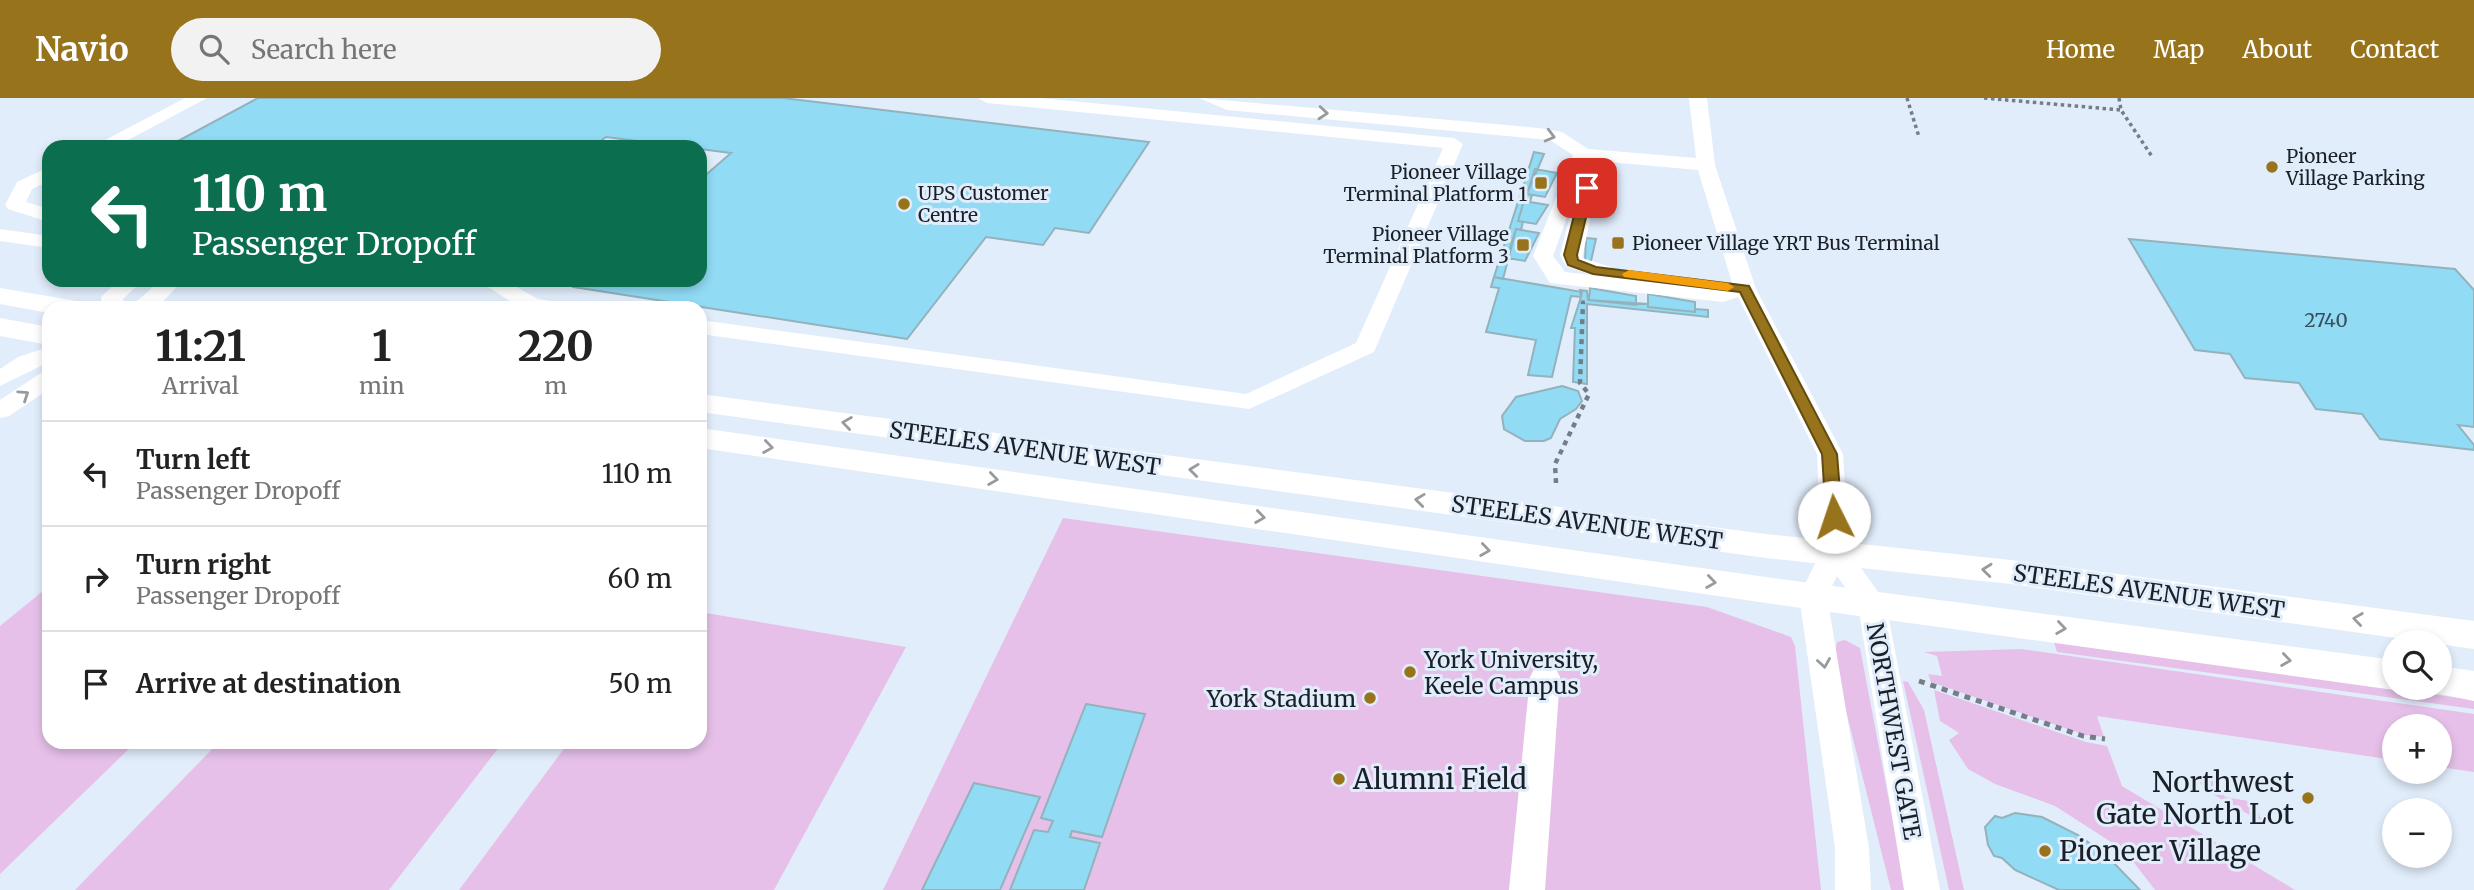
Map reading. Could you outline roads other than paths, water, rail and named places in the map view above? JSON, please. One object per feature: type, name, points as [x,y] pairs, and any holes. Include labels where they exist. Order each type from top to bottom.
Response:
[{"type":"main road","points":[[0,296],[42,303]]},
{"type":"main road","points":[[0,327],[42,335]]},
{"type":"main road","name":"STEELES AVENUE WEST","points":[[707,404],[1766,546],[1835,552],[2474,635]]},
{"type":"main road","name":"STEELES AVENUE WEST","points":[[707,439],[1813,596],[2382,672]]},
{"type":"main road","points":[[2452,683],[2474,686]]},
{"type":"street","points":[[115,140],[198,98]]},
{"type":"street","points":[[707,328],[1249,402],[1366,347],[1454,144],[987,98]]},
{"type":"street","points":[[1208,98],[1227,105],[1539,133],[1556,136],[1583,155],[1706,165]]},
{"type":"street","points":[[1698,98],[1706,165],[1745,289],[1830,454],[1835,552],[1813,596],[1852,848],[1853,890]]},
{"type":"street","points":[[1583,155],[1577,163],[1543,256],[1559,278],[1584,283],[1723,295],[1745,289]]},
{"type":"street","points":[[1706,165],[1677,168],[1611,162],[1592,166],[1570,255],[1573,262],[1593,271],[1745,289]]},
{"type":"street","points":[[42,177],[24,186],[15,205],[42,214]]},
{"type":"street","points":[[23,239],[42,229]]},
{"type":"street","points":[[0,235],[42,241]]},
{"type":"street","points":[[112,301],[112,297],[124,287]]},
{"type":"street","points":[[151,301],[165,287]]},
{"type":"street","points":[[500,287],[525,301]]},
{"type":"street","points":[[0,379],[26,362],[42,356]]},
{"type":"street","points":[[0,411],[42,383]]},
{"type":"street","name":"NORTHWEST GATE","points":[[1835,552],[1872,603],[1922,890]]},
{"type":"street","points":[[1527,890],[1545,677]]},
{"type":"street","points":[[1852,848],[1867,890]]},
{"type":"place","name":"Pioneer Village Parking","points":[[2272,167]]},
{"type":"place","name":"Pioneer Village Terminal Platform 1","points":[[1541,183]]},
{"type":"place","name":"UPS Customer Centre","points":[[904,204]]},
{"type":"place","name":"Pioneer Village YRT Bus Terminal","points":[[1618,243]]},
{"type":"place","name":"Pioneer Village Terminal Platform 3","points":[[1523,245]]},
{"type":"place","name":"York University, Keele Campus","points":[[1410,672]]},
{"type":"place","name":"York Stadium","points":[[1370,698]]},
{"type":"place","name":"Alumni Field","points":[[1339,779]]},
{"type":"place","name":"Northwest Gate North Lot","points":[[2308,798]]},
{"type":"place","name":"Pioneer Village","points":[[2045,851]]}]
